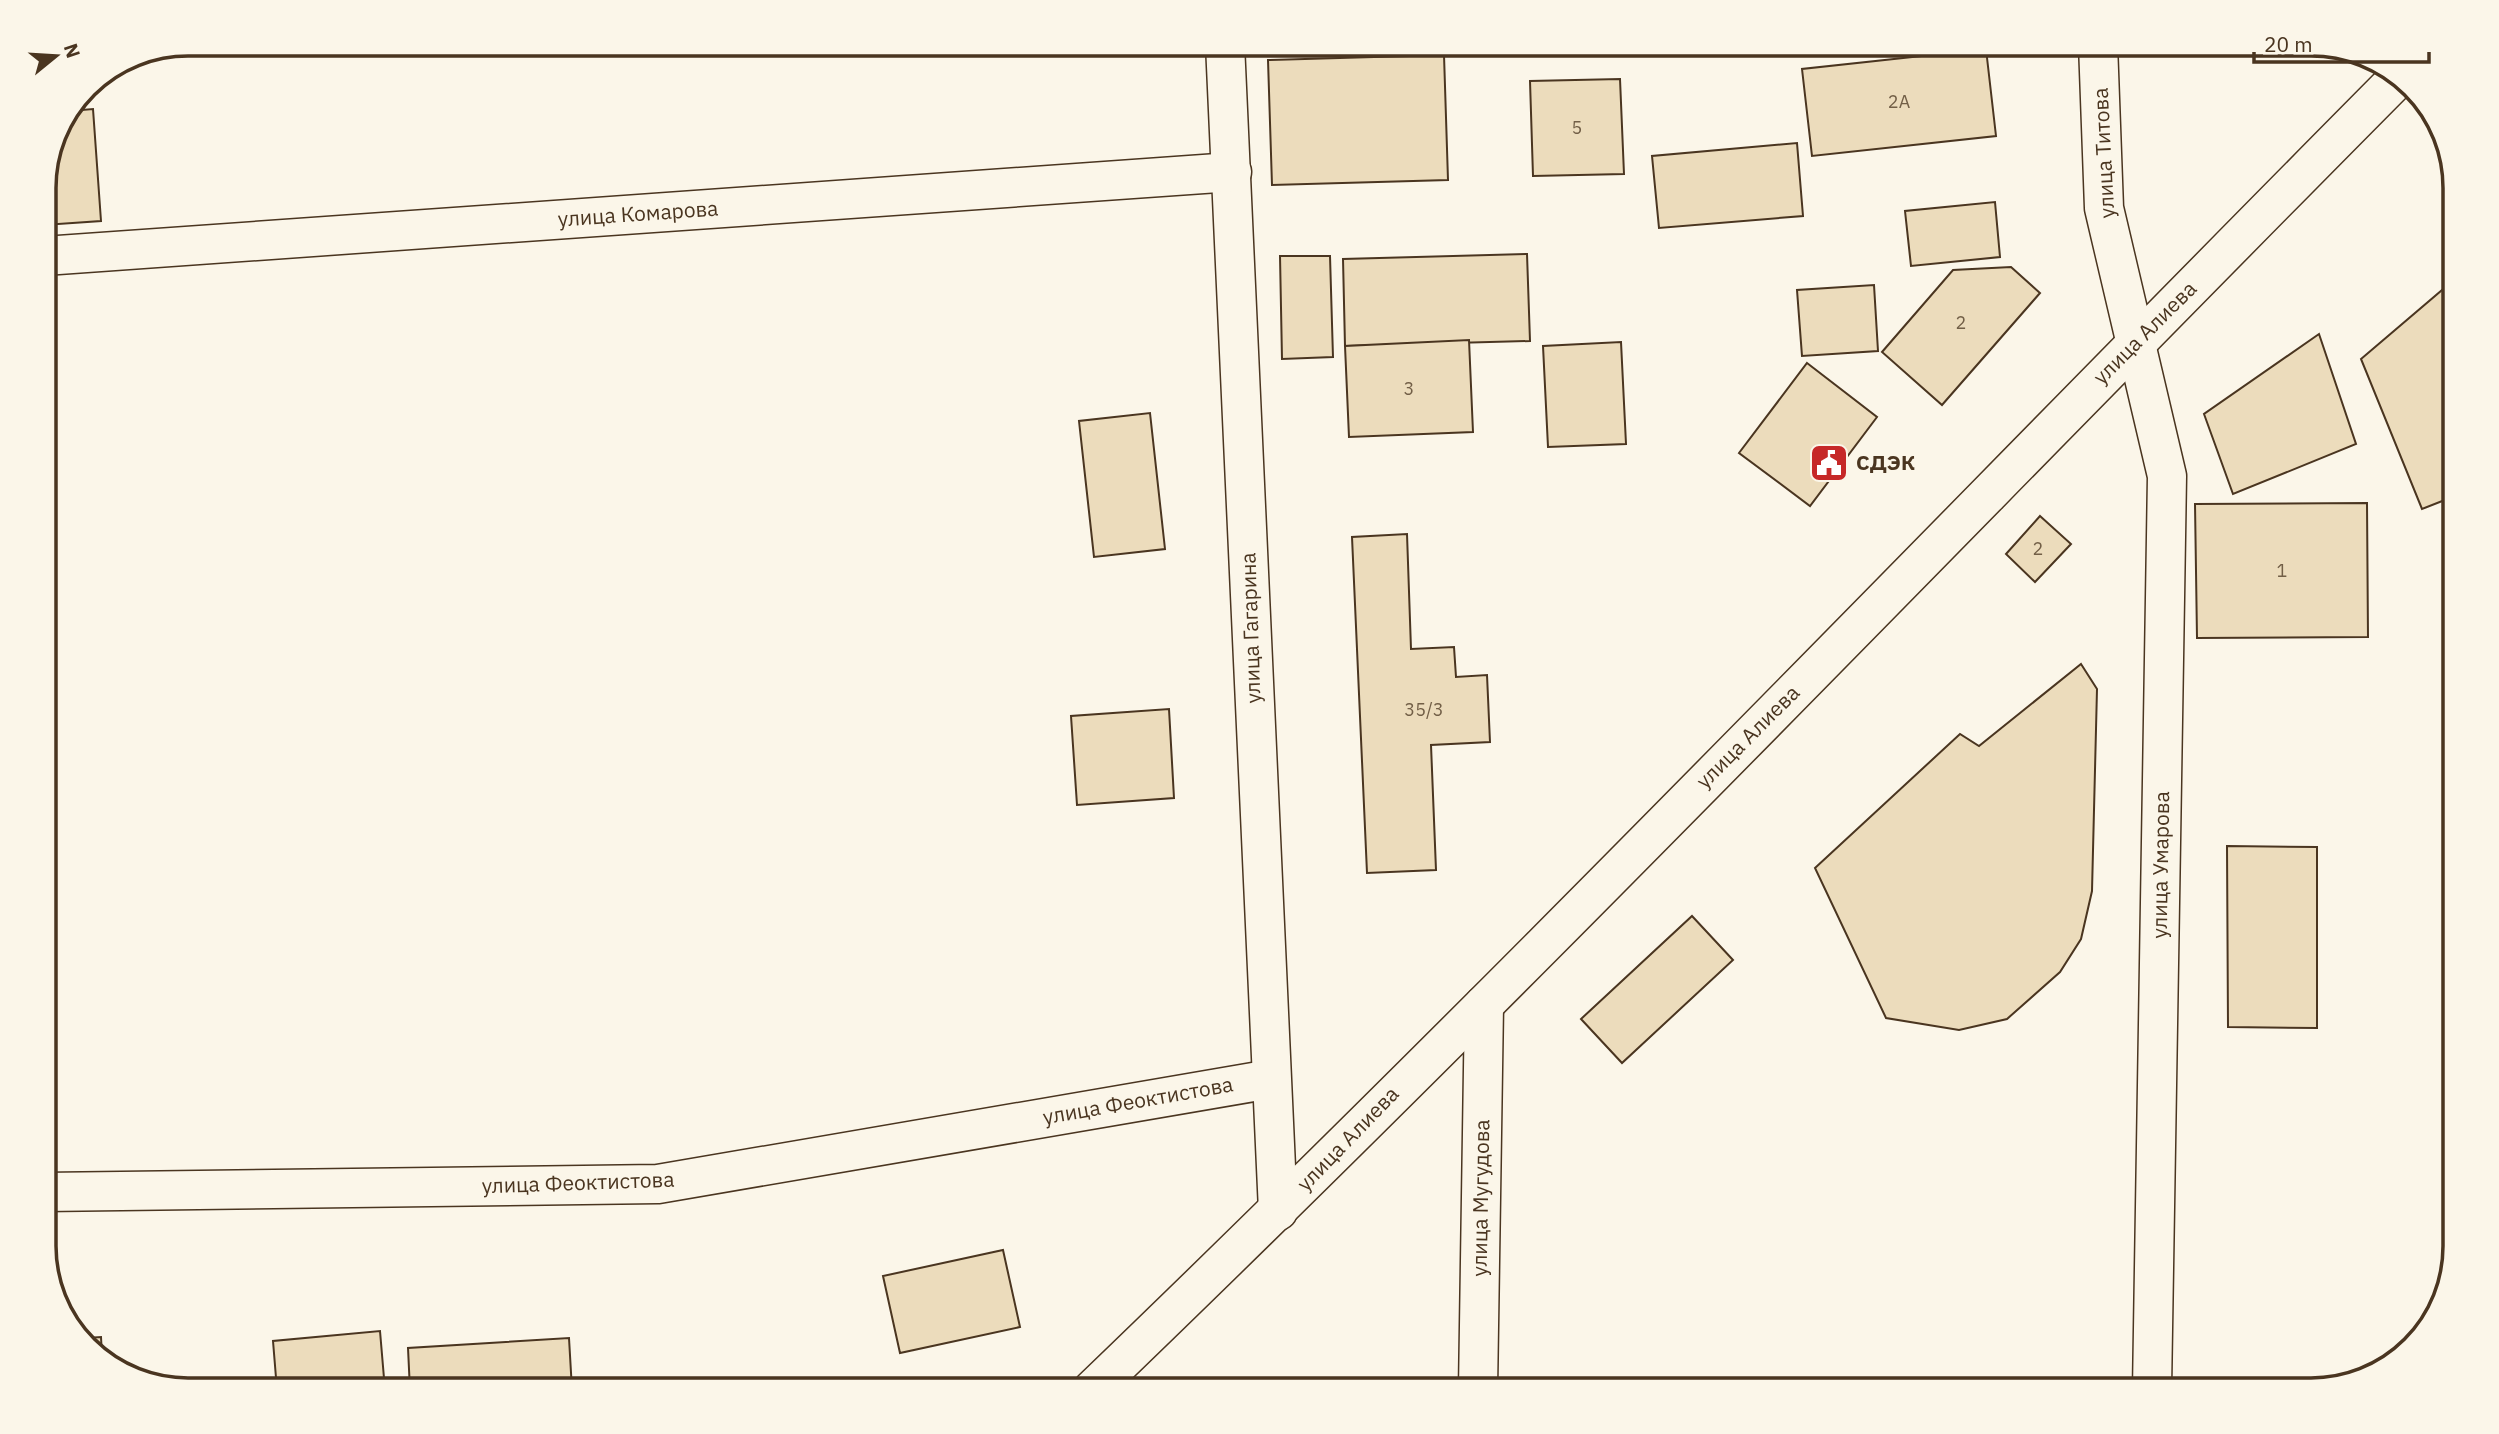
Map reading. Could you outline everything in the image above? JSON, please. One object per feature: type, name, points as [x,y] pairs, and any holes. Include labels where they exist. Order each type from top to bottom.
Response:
[{"type":"street","name":"улица Гагарина","points":[[1226,56],[1278,1211]]},
{"type":"street","name":"улица Титова","points":[[2098,56],[2104,208],[2135,343]]},
{"type":"street","name":"улица Алиева","points":[[1104,1378],[1278,1211],[1484,1006],[2392,84]]},
{"type":"street","name":"улица Комарова","points":[[56,255],[1232,172]]},
{"type":"street","name":"улица Умарова","points":[[2135,343],[2167,476],[2152,1378]]},
{"type":"street","name":"улица Мугудова","points":[[1478,1378],[1484,1006]]},
{"type":"street","name":"улица Феоктистова","points":[[56,1192],[658,1184],[1270,1079]]},
{"type":"building","points":[[1444,56],[1448,180],[1272,185],[1268,60]]},
{"type":"building","points":[[1922,56],[1987,56],[1996,136],[1812,156],[1802,69]]},
{"type":"building","points":[[1620,79],[1624,174],[1533,176],[1530,81]]},
{"type":"building","points":[[93,109],[101,221],[56,224],[57,171],[66,138],[82,110]]},
{"type":"building","points":[[1797,143],[1803,216],[1659,228],[1652,156]]},
{"type":"building","points":[[1995,202],[2000,257],[1911,266],[1905,211]]},
{"type":"building","points":[[1527,254],[1530,341],[1345,346],[1343,259]]},
{"type":"building","points":[[1280,256],[1330,256],[1333,357],[1282,359]]},
{"type":"building","points":[[2011,267],[2040,293],[1942,405],[1882,352],[1953,270]]},
{"type":"building","points":[[1874,285],[1878,351],[1802,356],[1797,290]]},
{"type":"building","points":[[2443,289],[2443,501],[2422,509],[2361,359]]},
{"type":"building","points":[[2319,334],[2356,444],[2233,494],[2204,414]]},
{"type":"building","points":[[1469,340],[1473,432],[1349,437],[1345,346]]},
{"type":"building","points":[[1621,342],[1626,444],[1548,447],[1543,346]]},
{"type":"building","points":[[1807,363],[1877,417],[1810,506],[1739,453]]},
{"type":"building","points":[[1150,413],[1165,549],[1094,557],[1079,421]]},
{"type":"building","points":[[2367,503],[2368,637],[2197,638],[2195,504]]},
{"type":"building","points":[[2040,516],[2071,544],[2035,582],[2006,554]]},
{"type":"building","points":[[1407,534],[1411,649],[1454,647],[1456,677],[1487,675],[1490,742],[1431,745],[1436,870],[1367,873],[1352,537]]},
{"type":"building","points":[[2081,664],[2097,689],[2092,891],[2081,939],[2060,972],[2007,1019],[1959,1030],[1886,1018],[1815,868],[1960,734],[1979,746]]},
{"type":"building","points":[[1169,709],[1174,798],[1077,805],[1071,716]]},
{"type":"building","points":[[2227,846],[2317,847],[2317,1028],[2228,1027]]},
{"type":"building","points":[[1692,916],[1733,960],[1622,1063],[1581,1019]]},
{"type":"building","points":[[1003,1250],[1020,1327],[900,1353],[883,1276]]},
{"type":"building","points":[[380,1331],[384,1378],[276,1378],[273,1341]]},
{"type":"building","points":[[569,1338],[571,1378],[409,1378],[408,1348]]},
{"type":"place","name":"СДЭК","points":[[1829,463]]}]
